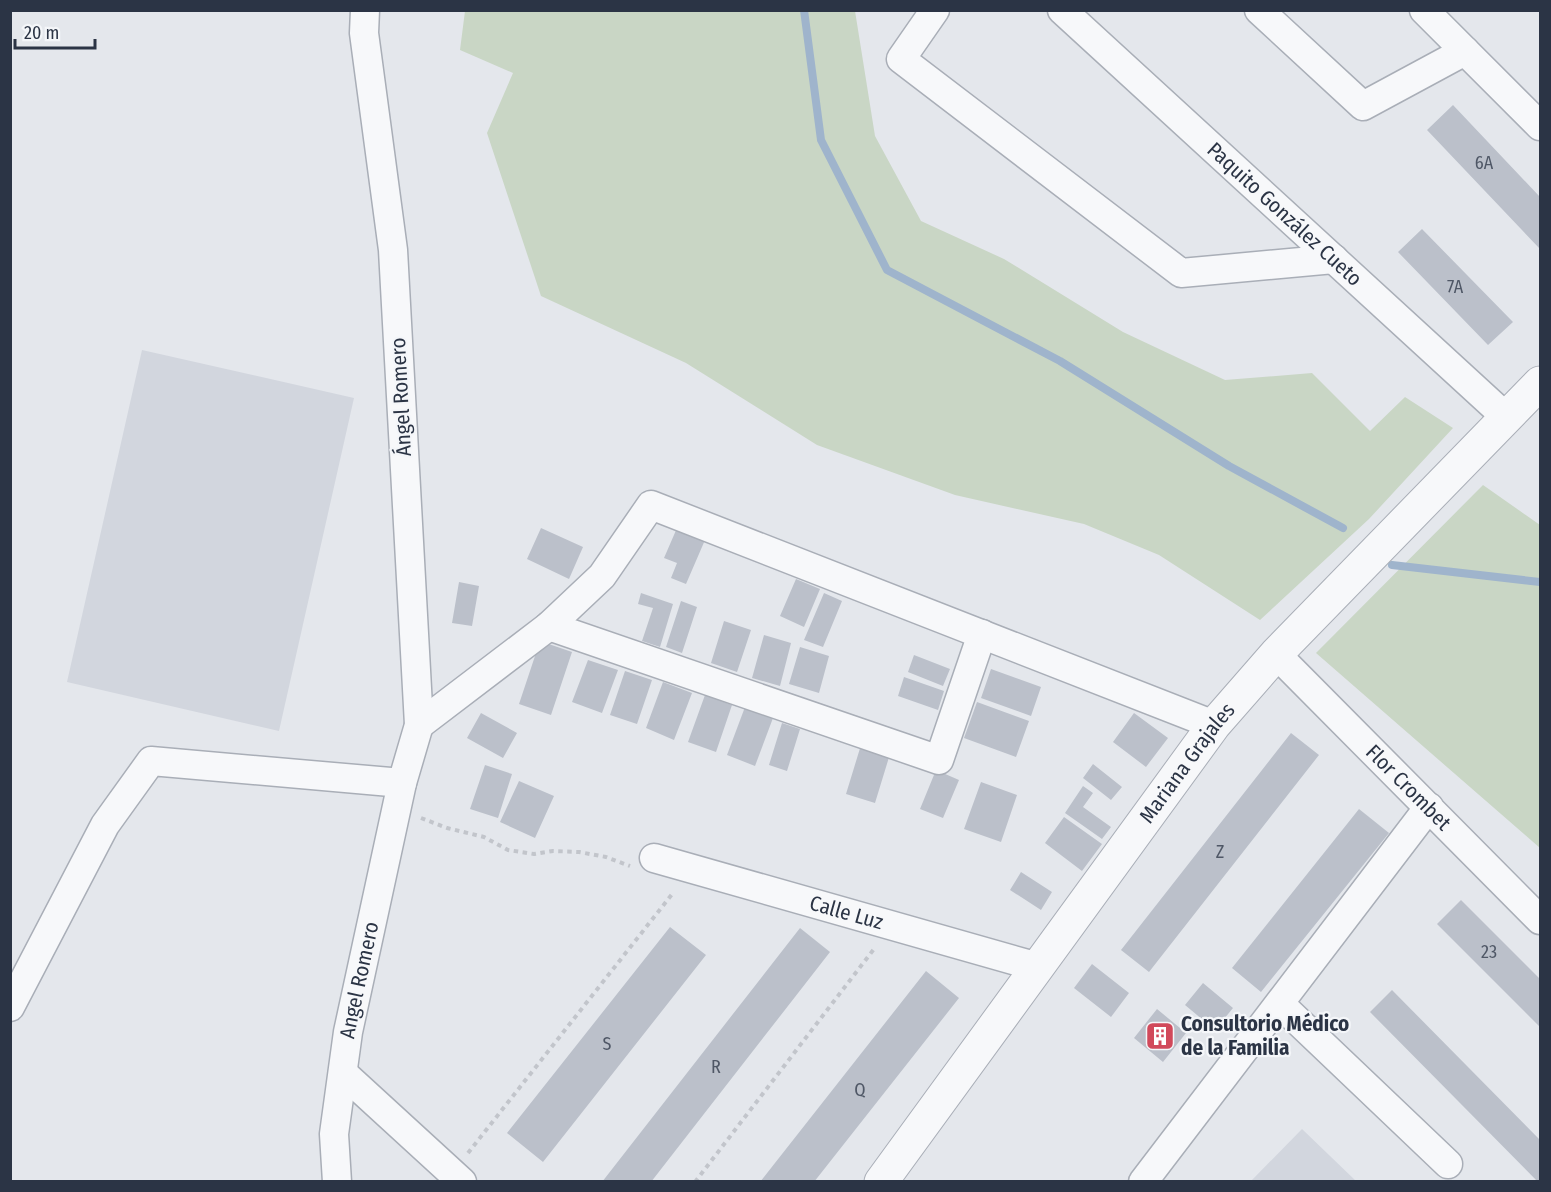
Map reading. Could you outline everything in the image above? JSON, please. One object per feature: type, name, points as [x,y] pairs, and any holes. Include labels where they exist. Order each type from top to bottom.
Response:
[{"type":"street","name":"Ángel Romero","points":[[365,10],[364,33],[393,250],[419,725],[402,783]]},
{"type":"street","points":[[935,10],[901,59],[1181,273],[1334,259]]},
{"type":"street","name":"Paquito González Cueto","points":[[1062,10],[1507,418]]},
{"type":"street","points":[[1259,10],[1363,105],[1465,51]]},
{"type":"street","points":[[1424,10],[1540,126]]},
{"type":"street","name":"Mariana Grajales","points":[[881,1182],[1214,725],[1276,654],[1540,383]]},
{"type":"street","points":[[419,725],[549,626],[602,576],[651,505],[1214,725]]},
{"type":"street","points":[[549,626],[939,760],[982,634]]},
{"type":"street","name":"Flor Crombet","points":[[1276,654],[1540,920]]},
{"type":"street","points":[[10,1007],[105,825],[151,761],[402,783]]},
{"type":"street","name":"Angel Romero","points":[[337,1182],[334,1134],[348,1032],[402,783]]},
{"type":"street","points":[[1143,1182],[1428,807]]},
{"type":"street","name":"Calle Luz","points":[[654,858],[1038,967]]},
{"type":"street","points":[[1280,1004],[1448,1164]]},
{"type":"street","points":[[343,1073],[458,1177]]},
{"type":"path","points":[[395,813],[422,818],[447,828],[484,837],[508,850],[534,854],[553,850],[579,852],[606,857],[642,870],[654,858]]},
{"type":"path","points":[[458,1177],[692,868]]},
{"type":"path","points":[[695,1182],[892,925]]},
{"type":"shaded area","points":[[142,350],[354,398],[279,731],[67,682]]},
{"type":"shaded area","points":[[1302,1129],[1356,1181],[1251,1181]]},
{"type":"green space","points":[[465,11],[855,11],[875,136],[921,221],[1004,259],[1123,332],[1225,380],[1312,373],[1370,431],[1405,397],[1453,428],[1369,519],[1260,620],[1159,555],[1084,524],[955,495],[817,445],[686,363],[541,296],[487,133],[513,73],[460,50]]},
{"type":"green space","points":[[1483,485],[1540,525],[1540,848],[1316,653]]},
{"type":"building","points":[[1453,105],[1540,197],[1540,249],[1427,130]]},
{"type":"building","points":[[1422,229],[1513,322],[1488,345],[1398,252]]},
{"type":"building","points":[[541,528],[583,547],[569,579],[527,559]]},
{"type":"building","points":[[677,528],[705,540],[686,584],[671,578],[677,563],[664,558]]},
{"type":"building","points":[[796,579],[820,589],[804,627],[780,616]]},
{"type":"building","points":[[459,582],[479,586],[472,626],[452,623]]},
{"type":"building","points":[[641,593],[673,604],[660,647],[642,641],[653,608],[638,604]]},
{"type":"building","points":[[824,593],[842,601],[823,647],[804,640]]},
{"type":"building","points":[[681,601],[697,607],[682,653],[666,647]]},
{"type":"building","points":[[724,621],[751,630],[737,672],[711,663]]},
{"type":"building","points":[[764,635],[791,643],[780,686],[752,678]]},
{"type":"building","points":[[540,641],[572,652],[551,715],[519,704]]},
{"type":"building","points":[[800,647],[829,656],[819,693],[789,684]]},
{"type":"building","points":[[914,655],[950,669],[943,686],[908,672]]},
{"type":"building","points":[[588,660],[618,670],[602,713],[572,702]]},
{"type":"building","points":[[991,669],[1041,687],[1031,716],[981,698]]},
{"type":"building","points":[[625,671],[652,680],[637,724],[610,715]]},
{"type":"building","points":[[904,677],[944,691],[938,710],[898,696]]},
{"type":"building","points":[[663,682],[692,693],[674,740],[646,728]]},
{"type":"building","points":[[705,695],[732,705],[716,752],[688,742]]},
{"type":"building","points":[[977,702],[1029,721],[1016,757],[964,738]]},
{"type":"building","points":[[745,707],[773,718],[755,766],[727,755]]},
{"type":"building","points":[[481,713],[517,733],[503,758],[467,738]]},
{"type":"building","points":[[1134,713],[1168,738],[1146,767],[1113,742]]},
{"type":"building","points":[[782,723],[800,729],[787,771],[769,765]]},
{"type":"building","points":[[1291,733],[1319,755],[1149,972],[1121,950]]},
{"type":"building","points":[[861,745],[890,754],[875,803],[846,794]]},
{"type":"building","points":[[1093,764],[1122,787],[1111,800],[1083,778]]},
{"type":"building","points":[[485,765],[512,774],[498,818],[470,809]]},
{"type":"building","points":[[936,770],[959,780],[943,818],[920,809]]},
{"type":"building","points":[[519,781],[554,796],[535,838],[500,822]]},
{"type":"building","points":[[981,782],[1017,795],[1001,842],[964,829]]},
{"type":"building","points":[[1083,786],[1093,793],[1083,807],[1111,827],[1102,839],[1065,813]]},
{"type":"building","points":[[1359,809],[1389,833],[1261,992],[1232,968]]},
{"type":"building","points":[[1064,817],[1102,844],[1082,871],[1045,843]]},
{"type":"building","points":[[1021,872],[1052,892],[1041,910],[1010,890]]},
{"type":"building","points":[[1461,900],[1540,979],[1540,1027],[1437,924]]},
{"type":"building","points":[[670,927],[706,955],[543,1162],[507,1133]]},
{"type":"building","points":[[800,928],[830,952],[651,1182],[602,1182]]},
{"type":"building","points":[[1092,964],[1129,993],[1111,1017],[1074,988]]},
{"type":"building","points":[[926,971],[959,998],[814,1182],[760,1182]]},
{"type":"building","points":[[1203,983],[1233,1008],[1215,1030],[1185,1005]]},
{"type":"building","points":[[1392,990],[1540,1140],[1540,1182],[1370,1012]]},
{"type":"building","name":"Consultorio Médico de la Familia","points":[[1157,1009],[1186,1033],[1163,1062],[1134,1038]]},
{"type":"waterway","points":[[804,10],[821,140],[887,270],[1060,361],[1229,466],[1343,528]]},
{"type":"waterway","points":[[1392,565],[1540,582]]},
{"type":"place","name":"Consultorio Médico de la Familia","points":[[1160,1036]]}]
